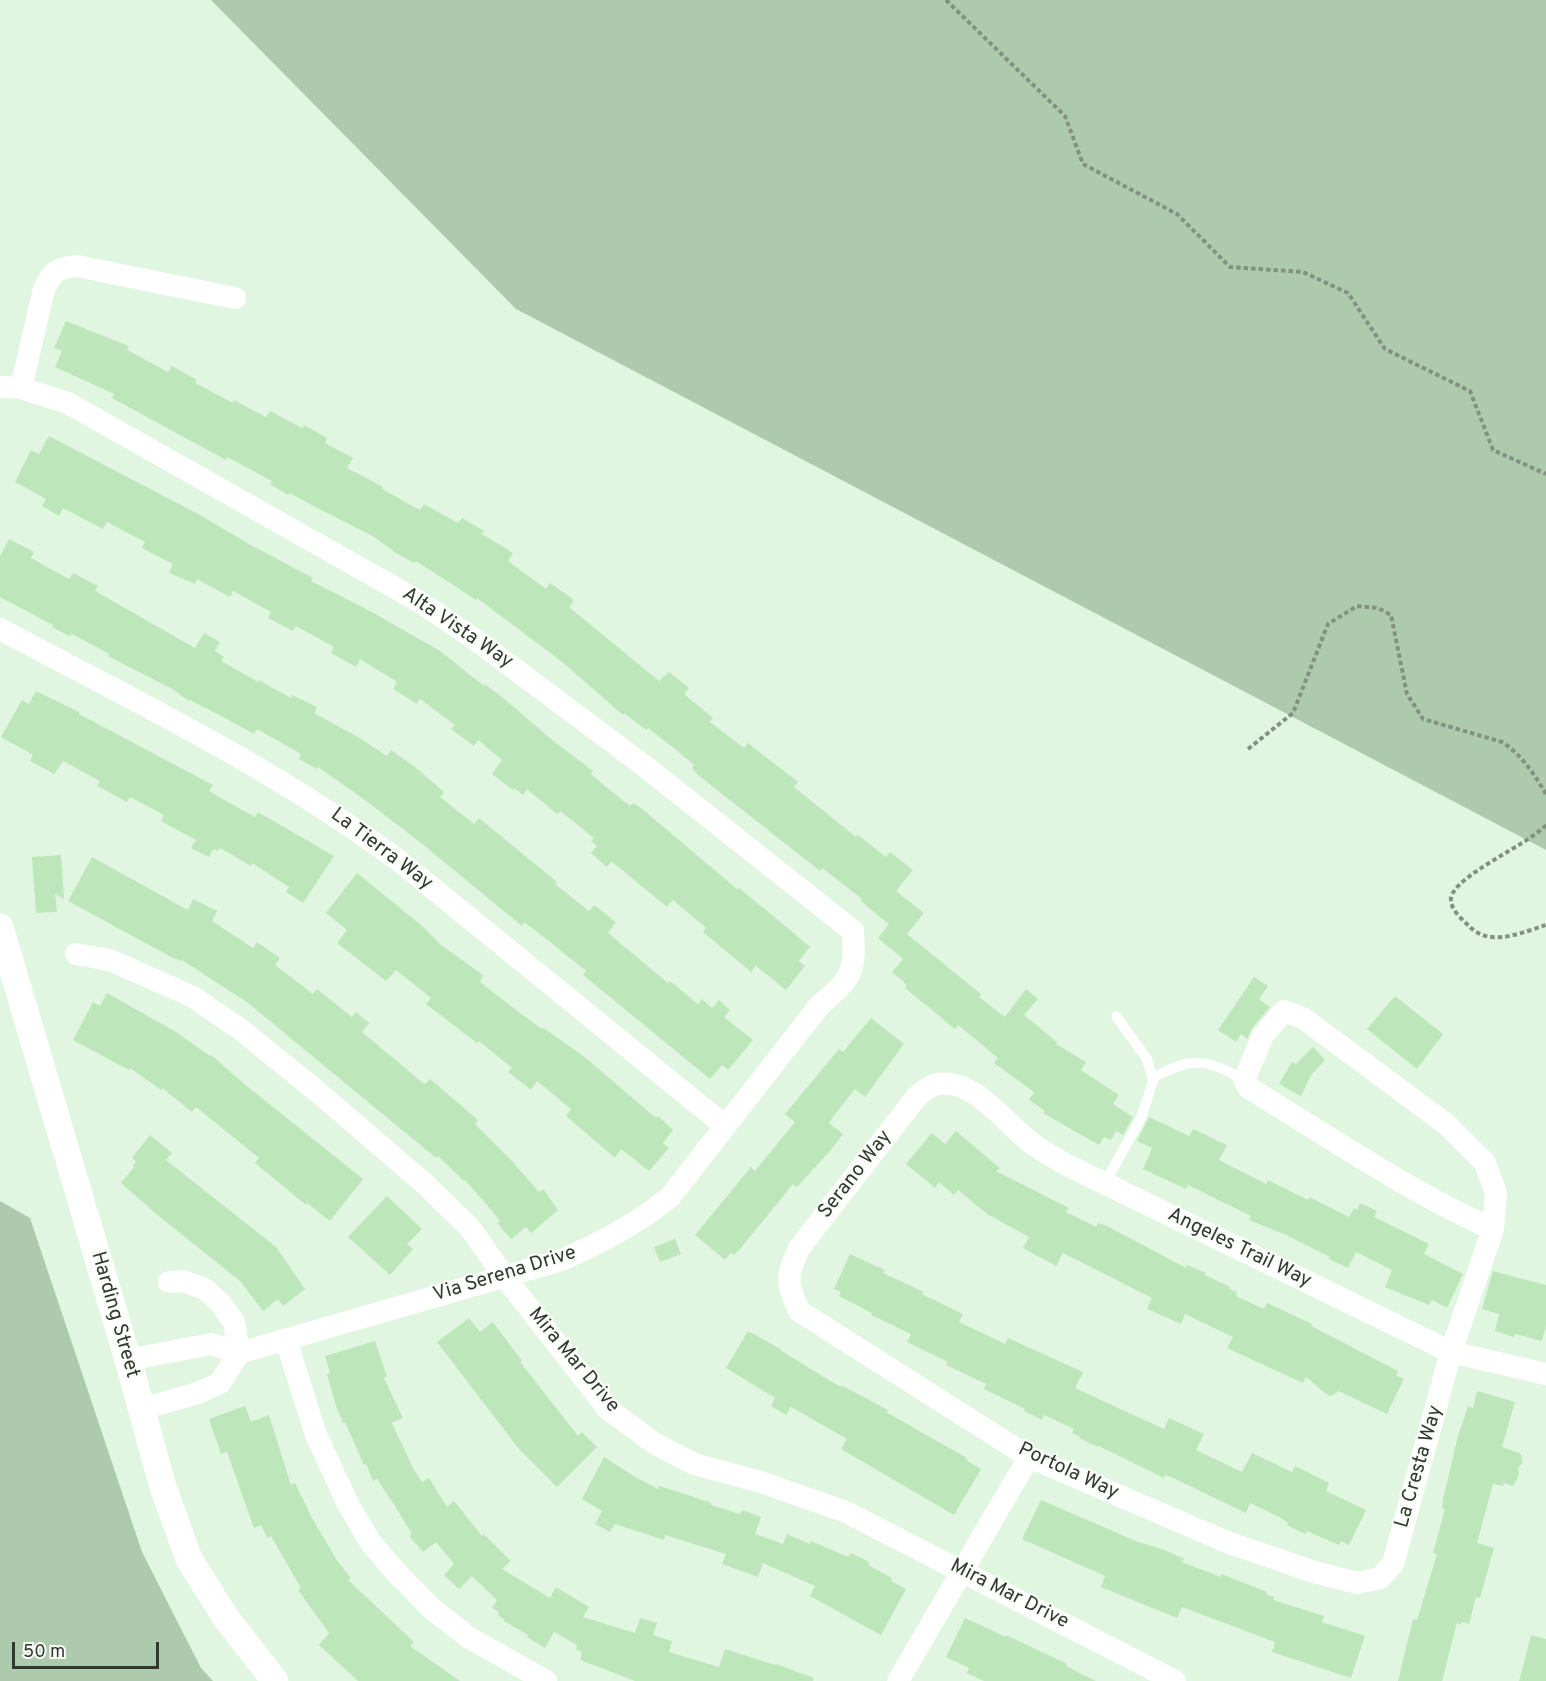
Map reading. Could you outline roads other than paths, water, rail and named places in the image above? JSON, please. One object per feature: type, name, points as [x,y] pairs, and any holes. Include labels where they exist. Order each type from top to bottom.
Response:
[{"type":"street","points":[[11,387],[44,289],[51,276],[61,268],[77,266],[235,298]]},
{"type":"street","name":"Alta Vista Way","points":[[11,387],[68,403],[420,602],[476,640],[642,764],[782,876],[838,917],[853,931],[855,953]]},
{"type":"street","name":"La Tierra Way","points":[[0,629],[258,767],[352,825],[725,1126]]},
{"type":"street","name":"Harding Street","points":[[0,927],[128,1360],[163,1487],[189,1559],[226,1618],[275,1681]]},
{"type":"street","name":"Via Serena Drive","points":[[239,1353],[562,1260],[600,1243],[642,1219],[670,1197],[819,1006],[852,972],[855,953]]},
{"type":"street","name":"Mira Mar Drive","points":[[76,954],[110,960],[193,997],[240,1029],[426,1185],[470,1228],[504,1276],[608,1409],[654,1443],[694,1464],[761,1482],[846,1512],[963,1570],[1175,1681]]},
{"type":"street","name":"La Cresta Way","points":[[1244,1080],[1263,1036],[1284,1011],[1303,1018],[1446,1125],[1485,1163],[1496,1193],[1494,1229],[1451,1352],[1393,1564],[1380,1578]]},
{"type":"street","points":[[1244,1080],[1249,1089],[1425,1195],[1494,1229]]},
{"type":"street","name":"Serano Way","points":[[790,1292],[789,1270],[800,1247],[918,1095],[934,1085],[951,1085]]},
{"type":"street","name":"Angeles Trail Way","points":[[951,1085],[967,1089],[981,1098],[1046,1153],[1451,1352],[1546,1374]]},
{"type":"street","points":[[141,1409],[198,1393],[220,1383],[239,1353],[234,1322],[221,1304],[205,1289],[183,1281],[169,1282]]},
{"type":"street","name":"Portola Way","points":[[790,1292],[799,1311],[1029,1457],[1227,1542],[1314,1572],[1357,1583],[1380,1578]]},
{"type":"street","points":[[286,1340],[316,1435],[349,1506],[371,1543],[394,1571],[430,1607],[468,1637],[546,1681]]},
{"type":"street","points":[[128,1360],[211,1344],[239,1353]]},
{"type":"street","points":[[898,1681],[1029,1457]]},
{"type":"lane","points":[[1105,1183],[1141,1118],[1153,1081],[1147,1059],[1116,1016]]},
{"type":"lane","points":[[1152,1078],[1188,1063],[1206,1063],[1218,1066],[1244,1080]]}]
